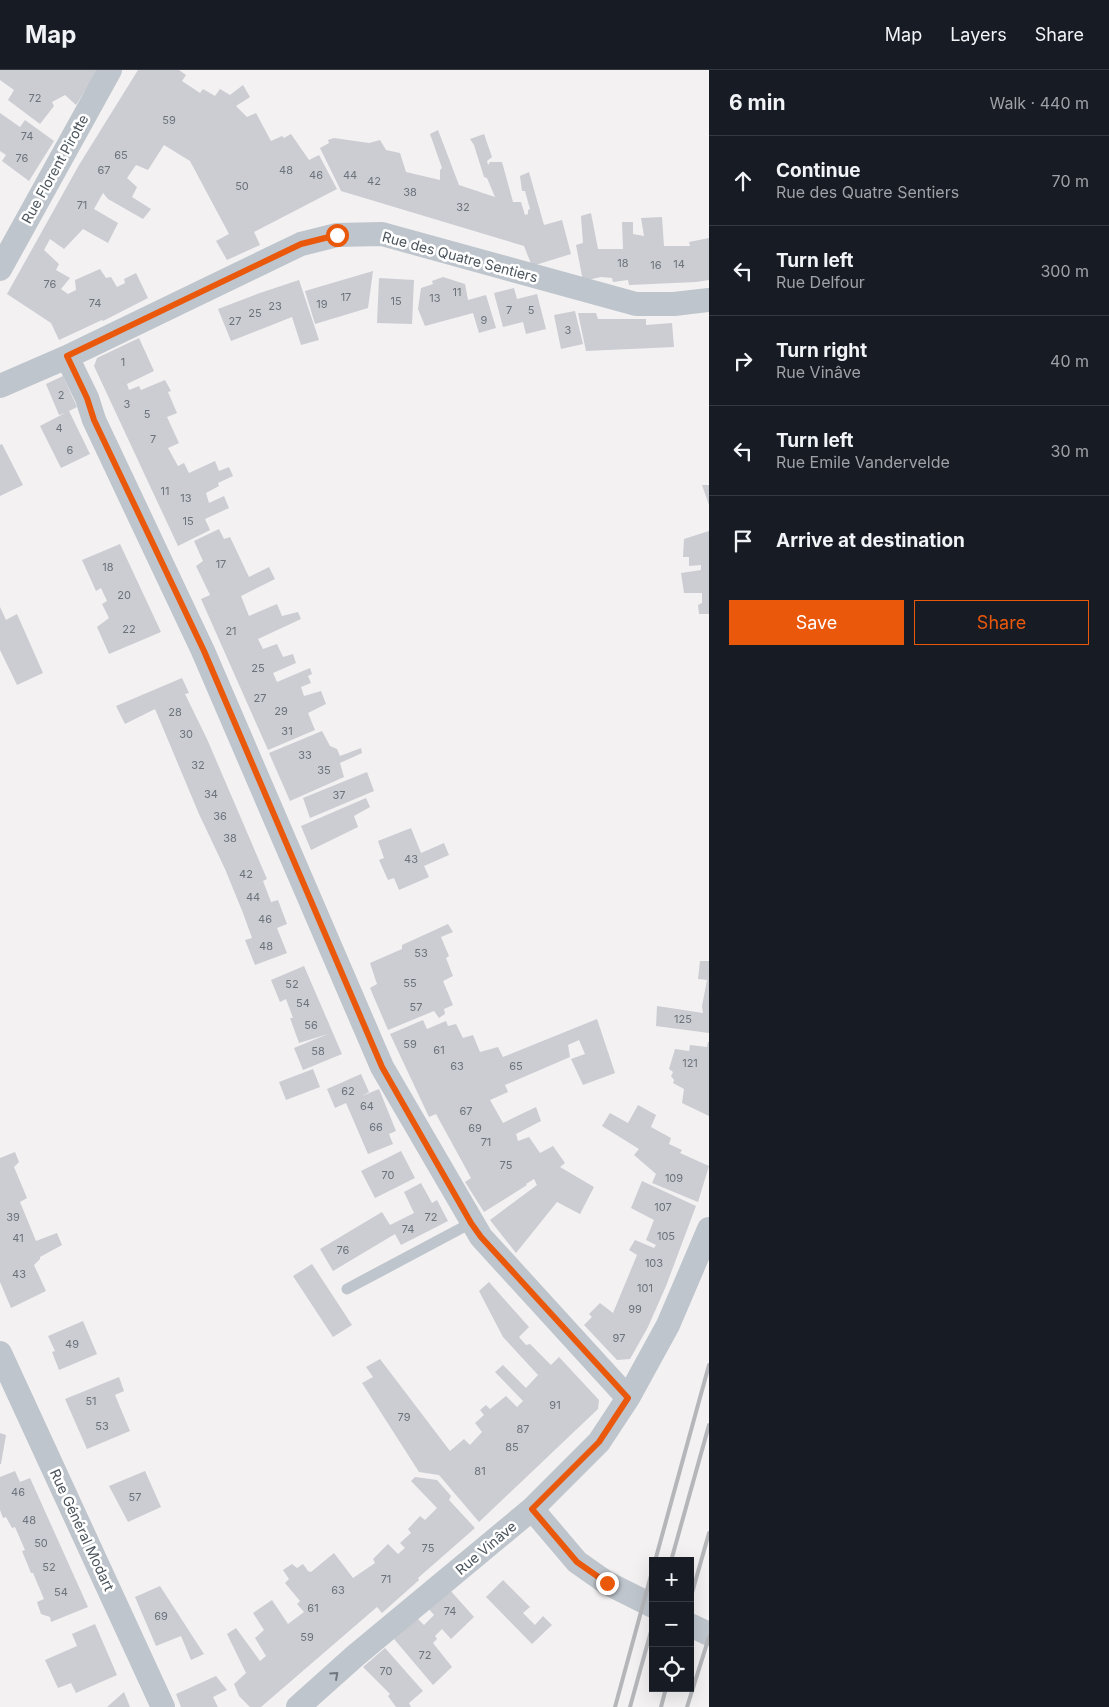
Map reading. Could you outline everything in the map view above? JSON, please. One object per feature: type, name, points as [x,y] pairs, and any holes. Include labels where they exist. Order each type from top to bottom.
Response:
[{"type":"street","name":"Rue Florent Pirotte","points":[[0,268],[110,70]]},
{"type":"street","name":"Rue des Quatre Sentiers","points":[[0,386],[301,244],[337,235],[382,234],[636,304],[674,304],[709,300]]},
{"type":"street","points":[[67,356],[87,398],[94,420],[204,651],[382,1067],[471,1223],[481,1237],[628,1398]]},
{"type":"street","name":"Rue Vinâve","points":[[298,1707],[355,1656],[532,1509],[599,1442],[628,1398],[668,1325],[709,1229]]},
{"type":"street","name":"Rue Général Modart","points":[[0,1353],[163,1707]]},
{"type":"street","points":[[532,1509],[577,1562],[607,1583],[649,1604]]},
{"type":"street","points":[[694,1627],[709,1634]]},
{"type":"lane","points":[[347,1289],[471,1223]]},
{"type":"building","points":[[0,70],[98,70],[76,105],[65,95],[52,102],[54,106],[40,124],[8,100],[14,90],[0,80]]},
{"type":"building","points":[[138,70],[179,70],[186,75],[182,81],[200,93],[203,89],[215,96],[220,89],[230,95],[243,85],[250,97],[236,106],[247,117],[256,113],[271,141],[291,134],[309,160],[319,155],[337,189],[254,232],[260,245],[227,260],[216,241],[229,234],[190,161],[164,145],[148,170],[136,165],[127,178],[137,187],[132,197],[151,209],[143,219],[108,199],[103,193],[94,209],[118,223],[108,243],[83,229],[64,249],[50,239],[44,250],[59,264],[56,270],[70,278],[61,289],[68,294],[76,290],[75,280],[100,269],[106,278],[111,277],[117,287],[125,283],[124,279],[136,273],[148,298],[103,321],[59,340],[51,323],[7,294],[79,165]]},
{"type":"building","points":[[0,113],[20,127],[25,120],[54,141],[29,181],[2,161],[6,155],[0,151]]},
{"type":"building","points":[[438,130],[459,185],[495,197],[487,178],[484,177],[474,145],[470,139],[484,134],[492,157],[487,161],[488,165],[490,162],[502,162],[513,202],[521,202],[525,215],[528,214],[530,209],[525,191],[522,191],[520,176],[529,172],[544,225],[562,220],[571,254],[532,266],[524,246],[341,191],[320,148],[329,143],[328,140],[334,138],[369,143],[380,140],[386,150],[400,153],[406,172],[440,180],[440,170],[442,168],[430,134]]},
{"type":"building","points":[[591,213],[598,249],[623,249],[622,222],[633,222],[633,234],[644,236],[641,218],[662,217],[664,246],[690,246],[689,242],[709,238],[709,280],[629,285],[628,280],[613,282],[612,278],[601,277],[583,281],[576,245],[583,243],[581,216]]},
{"type":"building","points":[[373,271],[368,308],[315,324],[305,291]]},
{"type":"building","points":[[443,277],[465,284],[468,300],[486,295],[496,328],[479,333],[473,313],[425,326],[418,309],[421,288],[433,284],[432,281]]},
{"type":"building","points":[[379,278],[414,280],[412,324],[377,323]]},
{"type":"building","points":[[299,280],[319,340],[301,345],[292,317],[231,341],[218,309]]},
{"type":"building","points":[[514,288],[517,299],[537,294],[546,329],[526,334],[523,322],[503,327],[494,293]]},
{"type":"building","points":[[575,311],[583,344],[561,349],[554,315]]},
{"type":"building","points":[[578,313],[596,313],[598,319],[646,319],[646,325],[672,323],[674,347],[586,351]]},
{"type":"building","points":[[139,338],[154,371],[127,384],[129,390],[139,386],[141,390],[165,380],[171,391],[168,392],[177,413],[167,417],[179,443],[168,448],[178,466],[184,463],[189,473],[215,461],[219,471],[229,467],[233,476],[218,483],[219,486],[206,493],[209,503],[224,496],[229,508],[205,519],[210,530],[178,546],[94,366],[97,358]]},
{"type":"building","points":[[63,376],[77,407],[69,411],[90,454],[61,468],[40,426],[65,413],[59,415],[46,384]]},
{"type":"building","points":[[2,444],[23,485],[0,496],[0,445]]},
{"type":"building","points":[[702,485],[709,485],[709,505]]},
{"type":"building","points":[[219,529],[224,539],[230,537],[249,577],[269,567],[275,579],[241,596],[249,616],[277,604],[282,616],[298,612],[301,619],[258,639],[263,649],[277,644],[283,657],[293,654],[296,663],[273,673],[277,682],[310,668],[312,674],[308,676],[311,683],[301,687],[304,696],[321,691],[326,704],[308,713],[315,730],[268,750],[201,599],[210,595],[196,566],[203,561],[194,541]]},
{"type":"building","points":[[709,531],[709,614],[699,614],[698,605],[702,603],[702,593],[684,593],[681,573],[701,570],[701,565],[689,566],[689,557],[683,557],[684,539]]},
{"type":"building","points":[[120,544],[161,632],[109,654],[97,627],[109,618],[102,604],[107,601],[101,588],[96,591],[82,560]]},
{"type":"building","points":[[0,607],[6,620],[17,614],[43,673],[17,685],[0,650]]},
{"type":"building","points":[[182,678],[189,693],[185,694],[207,739],[267,879],[263,881],[271,902],[278,900],[287,924],[277,928],[287,953],[255,965],[245,940],[252,938],[243,913],[155,709],[125,724],[116,706]]},
{"type":"building","points":[[322,731],[330,746],[337,749],[340,756],[361,748],[362,753],[340,763],[344,777],[290,801],[269,753]]},
{"type":"building","points":[[367,772],[374,791],[310,818],[303,798]]},
{"type":"building","points":[[366,798],[370,807],[354,816],[358,827],[311,850],[301,826]]},
{"type":"building","points":[[411,828],[421,853],[444,843],[449,855],[424,866],[429,877],[399,890],[394,878],[388,880],[379,860],[384,858],[378,841]]},
{"type":"building","points":[[448,924],[453,932],[441,937],[449,956],[446,958],[453,976],[443,981],[453,1005],[444,1009],[445,1014],[439,1018],[434,1011],[388,1030],[370,988],[377,984],[370,963],[402,949],[402,945]]},
{"type":"building","points":[[700,961],[709,961],[709,1033],[656,1026],[657,1006],[703,1013],[702,1006],[707,980],[698,979]]},
{"type":"building","points":[[304,966],[342,1054],[303,1070],[294,1048],[328,1034],[299,1043],[290,1018],[293,1018],[286,999],[280,1002],[271,980]]},
{"type":"building","points":[[597,1019],[615,1073],[583,1085],[571,1059],[585,1054],[579,1040],[568,1045],[570,1057],[505,1085],[508,1092],[490,1100],[503,1123],[536,1107],[541,1121],[516,1134],[518,1141],[529,1137],[540,1153],[553,1146],[565,1163],[560,1167],[594,1187],[580,1214],[557,1202],[516,1253],[490,1220],[537,1185],[534,1179],[484,1212],[465,1182],[471,1178],[436,1114],[429,1117],[390,1034],[423,1020],[427,1029],[446,1021],[448,1026],[456,1024],[463,1038],[473,1035],[480,1052],[498,1047],[503,1057]]},
{"type":"building","points":[[708,1042],[709,1116],[682,1103],[684,1089],[673,1083],[674,1080],[671,1076],[673,1072],[669,1069],[675,1049],[689,1051],[690,1045],[707,1047]]},
{"type":"building","points":[[313,1069],[320,1087],[286,1100],[279,1082]]},
{"type":"building","points":[[361,1074],[369,1092],[362,1096],[379,1089],[396,1131],[389,1134],[393,1144],[368,1154],[346,1103],[335,1108],[327,1089]]},
{"type":"building","points":[[638,1105],[656,1115],[651,1127],[671,1138],[669,1144],[682,1150],[680,1153],[709,1166],[698,1202],[652,1183],[656,1174],[634,1155],[639,1149],[602,1126],[610,1113],[628,1123]]},
{"type":"building","points":[[401,1151],[415,1178],[375,1198],[361,1171]]},
{"type":"building","points":[[15,1152],[19,1162],[14,1167],[27,1198],[20,1202],[36,1241],[57,1233],[62,1245],[40,1257],[34,1265],[46,1291],[11,1308],[0,1282],[0,1158]]},
{"type":"building","points":[[642,1181],[696,1206],[666,1286],[648,1327],[630,1359],[617,1360],[584,1325],[592,1317],[589,1314],[600,1303],[613,1313],[637,1255],[629,1250],[635,1240],[654,1248],[656,1245],[646,1240],[654,1220],[631,1208]]},
{"type":"building","points":[[421,1183],[432,1203],[437,1200],[448,1221],[401,1245],[395,1234],[333,1271],[320,1249],[382,1212],[390,1225],[414,1213],[404,1192]]},
{"type":"building","points":[[312,1264],[352,1325],[333,1337],[293,1276]]},
{"type":"building","points":[[489,1282],[529,1327],[519,1337],[526,1345],[530,1344],[551,1365],[559,1357],[599,1400],[598,1409],[479,1522],[439,1475],[419,1472],[362,1383],[373,1377],[366,1367],[380,1359],[450,1451],[464,1439],[470,1445],[482,1432],[475,1423],[484,1415],[480,1410],[486,1405],[490,1409],[506,1396],[517,1407],[523,1401],[495,1372],[503,1365],[526,1388],[538,1375],[503,1337],[479,1291]]},
{"type":"building","points":[[83,1321],[97,1354],[59,1370],[52,1352],[55,1351],[48,1336]]},
{"type":"building","points":[[119,1377],[124,1391],[115,1395],[130,1431],[87,1449],[65,1399]]},
{"type":"building","points":[[0,1433],[6,1435],[1,1464],[0,1464]]},
{"type":"building","points":[[15,1471],[20,1482],[30,1478],[88,1607],[51,1622],[50,1617],[41,1614],[37,1602],[44,1599],[22,1551],[25,1550],[15,1527],[12,1528],[6,1517],[3,1518],[0,1510],[0,1477]]},
{"type":"building","points":[[145,1471],[161,1507],[128,1522],[109,1486]]},
{"type":"building","points":[[415,1477],[437,1480],[451,1496],[449,1500],[475,1528],[418,1578],[419,1580],[382,1613],[377,1607],[261,1707],[250,1707],[239,1696],[234,1684],[246,1673],[227,1634],[236,1628],[260,1661],[266,1656],[255,1638],[264,1630],[253,1613],[272,1600],[288,1624],[304,1612],[297,1604],[300,1601],[285,1583],[289,1579],[283,1570],[292,1564],[297,1568],[303,1564],[311,1572],[334,1553],[353,1578],[375,1563],[373,1559],[388,1544],[398,1554],[405,1548],[400,1543],[411,1533],[408,1529],[420,1516],[425,1520],[437,1508],[411,1481]]},
{"type":"building","points":[[503,1580],[530,1607],[523,1613],[535,1625],[543,1616],[552,1625],[532,1644],[486,1597]]},
{"type":"building","points":[[160,1586],[204,1654],[191,1660],[181,1636],[156,1646],[135,1597]]},
{"type":"building","points":[[449,1589],[474,1617],[451,1639],[442,1629],[435,1636],[437,1639],[433,1643],[452,1667],[433,1685],[394,1639],[417,1618],[424,1625],[434,1615],[428,1608]]},
{"type":"building","points":[[95,1624],[117,1675],[76,1693],[71,1683],[58,1688],[45,1660],[77,1646],[72,1634]]},
{"type":"building","points":[[385,1648],[423,1691],[409,1703],[411,1707],[396,1707],[388,1696],[390,1694],[363,1667]]},
{"type":"building","points":[[216,1676],[227,1690],[213,1697],[218,1707],[181,1707],[176,1694]]},
{"type":"building","points":[[124,1692],[130,1707],[107,1707]]},
{"type":"railway","points":[[656,1557],[709,1365]]},
{"type":"railway","points":[[672,1557],[709,1425]]},
{"type":"railway","points":[[694,1586],[709,1533]]},
{"type":"railway","points":[[615,1707],[649,1583]]},
{"type":"railway","points":[[687,1707],[709,1637]]},
{"type":"railway","points":[[630,1707],[649,1638]]},
{"type":"railway","points":[[661,1707],[665,1692]]},
{"type":"route","points":[[337,235],[301,244],[67,356],[87,398],[94,420],[204,651],[382,1067],[471,1223],[481,1237],[628,1398],[599,1442],[532,1509],[577,1562],[607,1583]]}]
